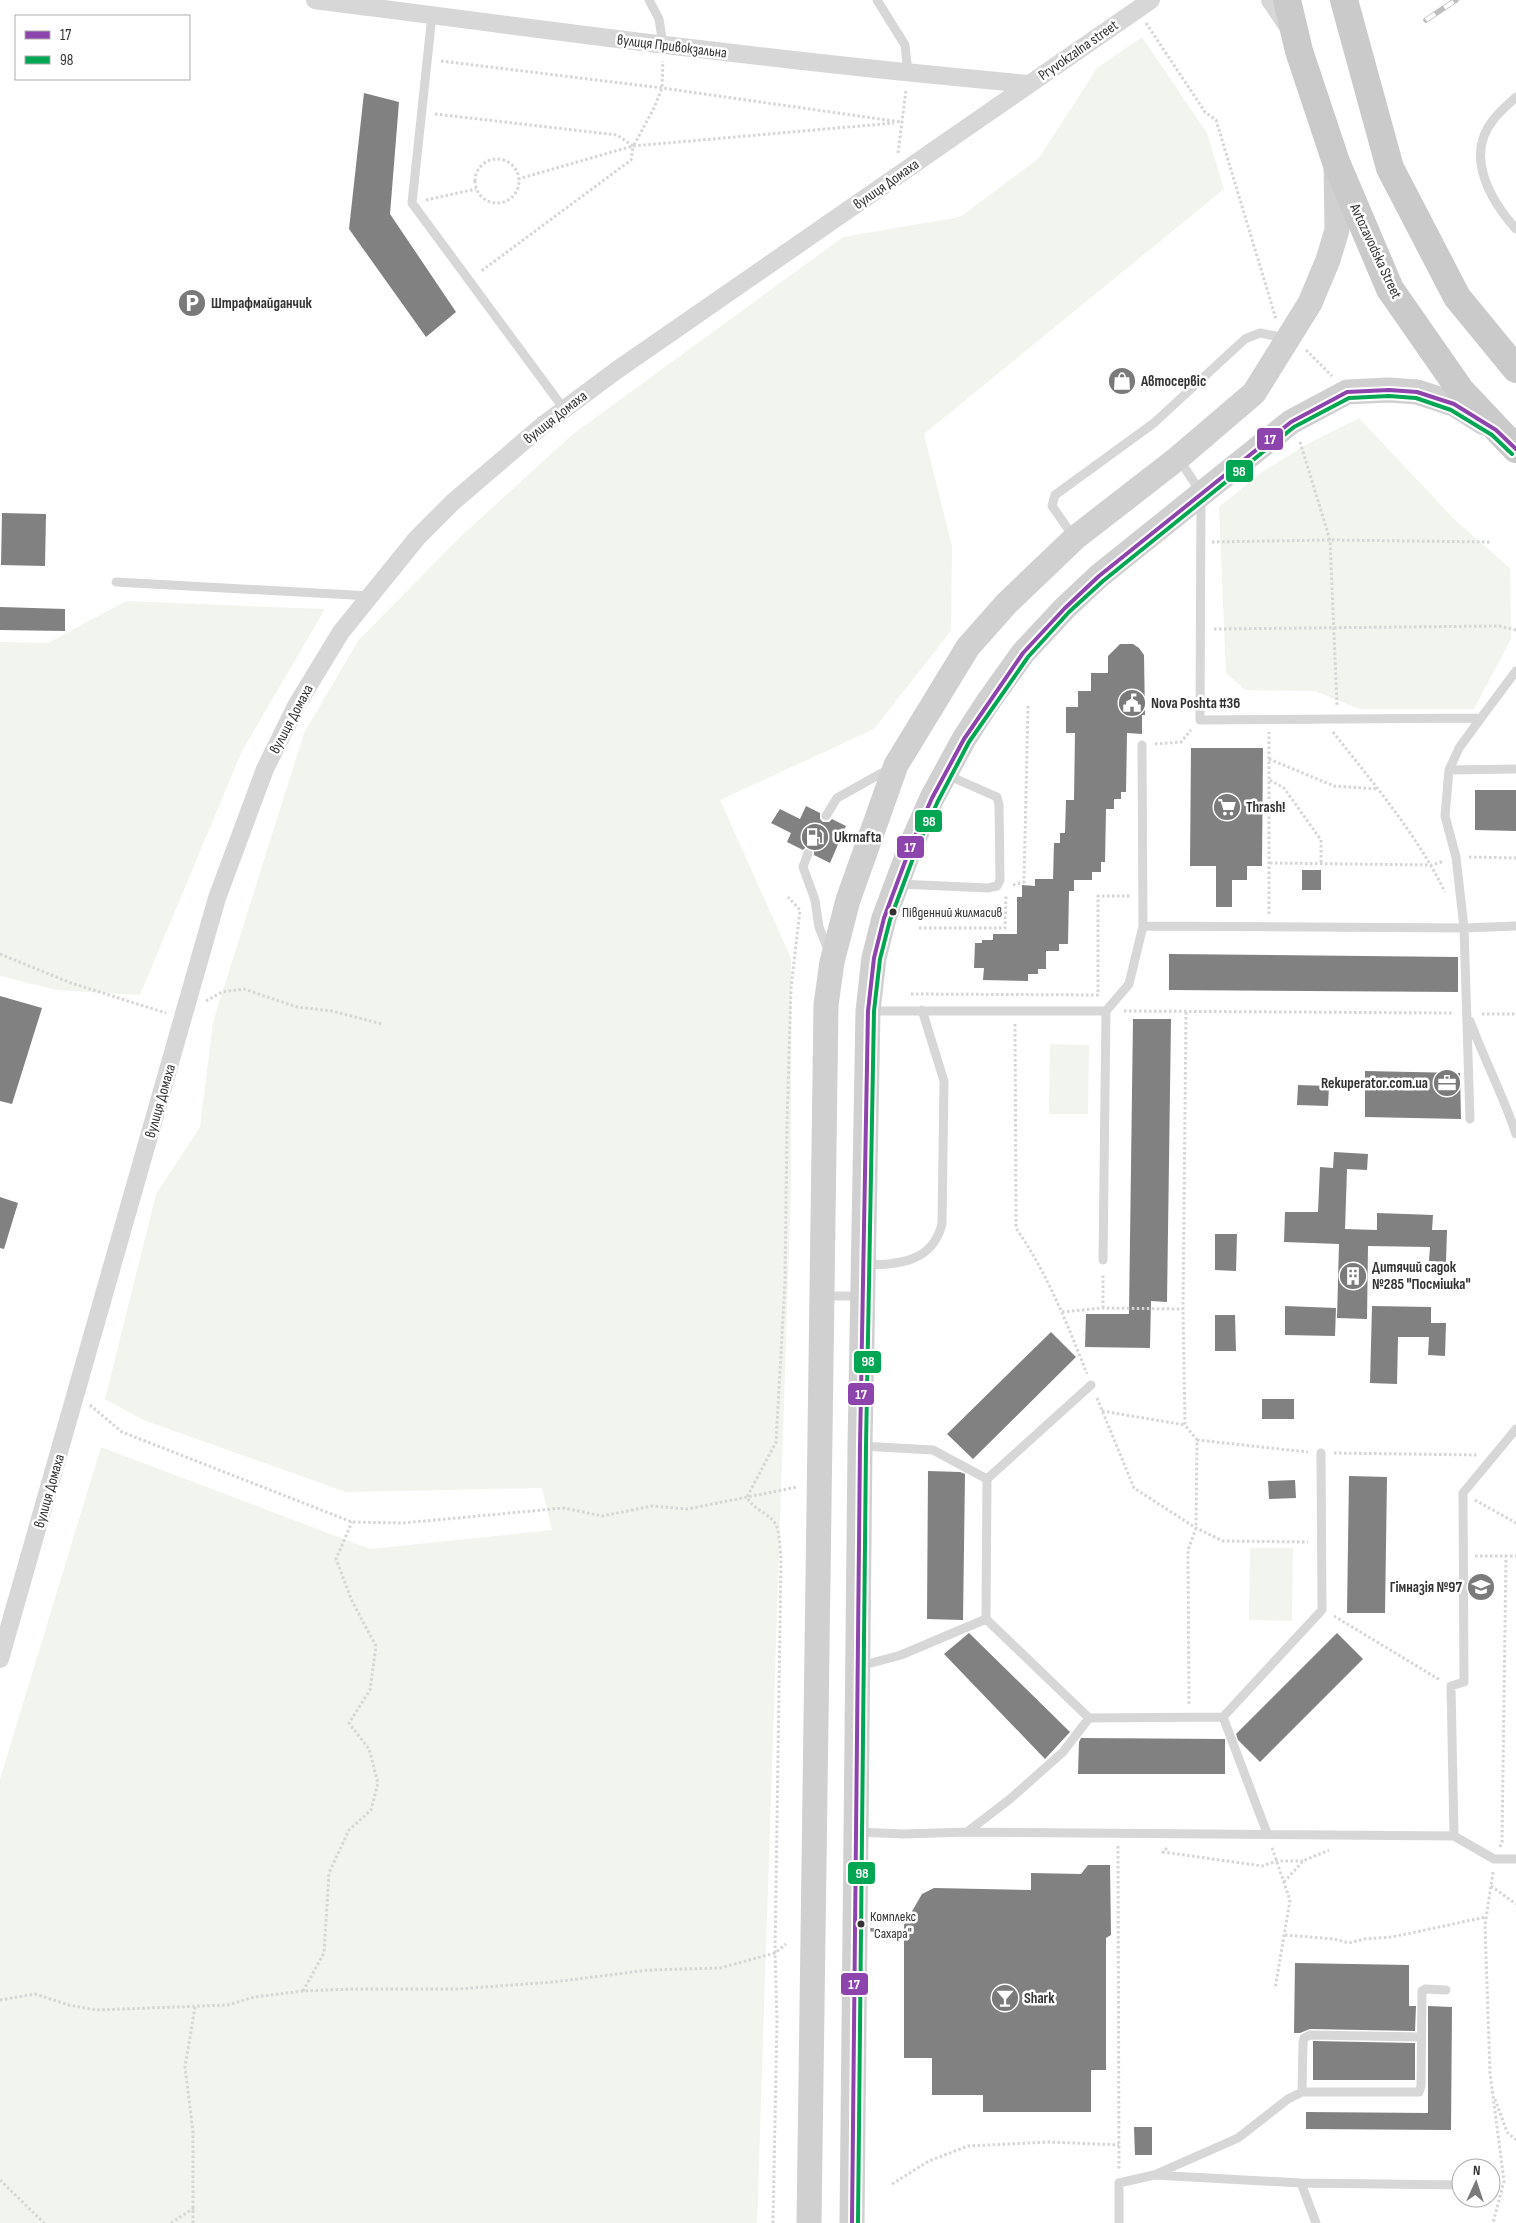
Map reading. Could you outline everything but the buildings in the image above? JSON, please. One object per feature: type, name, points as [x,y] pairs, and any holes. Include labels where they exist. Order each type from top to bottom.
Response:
[{"type":"main road","name":"Avtozavodska Street","points":[[1287,0],[1298,51],[1336,162],[1390,289],[1461,392],[1516,449]]},
{"type":"main road","points":[[1344,0],[1390,168],[1457,297],[1516,369]]},
{"type":"street","name":"вулиця Привокзальна","points":[[315,0],[663,46],[908,73],[1030,84]]},
{"type":"street","name":"Pryvokzalna street","points":[[1030,84],[1151,0]]},
{"type":"street","points":[[1270,0],[1283,17],[1298,51]]},
{"type":"street","name":"вулиця Домаха","points":[[0,1658],[217,898],[265,769],[296,706],[336,640],[417,538],[453,502],[564,409],[617,370],[1030,84]]},
{"type":"street","points":[[809,2223],[826,1005],[832,962],[848,900],[896,765],[968,648],[1007,602],[1075,538],[1178,458],[1254,393],[1310,303],[1328,260],[1337,230],[1336,162]]},
{"type":"street","points":[[852,2223],[860,1446],[865,1265],[868,1011],[874,958],[884,918],[912,843],[945,775],[964,739],[1023,654],[1065,608],[1099,576],[1201,493],[1291,422],[1347,392],[1389,390],[1417,392],[1454,404],[1496,430]]},
{"type":"lane","points":[[649,0],[659,19],[663,46]]},
{"type":"lane","points":[[877,0],[905,45],[908,73]]},
{"type":"lane","points":[[432,15],[412,203],[564,409]]},
{"type":"lane","points":[[1516,97],[1493,120],[1484,138],[1479,157],[1484,181],[1501,212],[1516,229]]},
{"type":"lane","points":[[1075,538],[1052,506],[1055,495],[1154,423],[1244,340],[1260,333],[1289,336]]},
{"type":"lane","points":[[1178,458],[1201,493],[1200,720],[1481,718]]},
{"type":"lane","points":[[116,582],[370,596]]},
{"type":"lane","points":[[1470,1119],[1464,928],[1456,857],[1445,816],[1449,770],[1459,748],[1516,671]]},
{"type":"lane","points":[[1104,1260],[1106,1011],[1129,984],[1143,926],[1142,744]]},
{"type":"lane","points":[[826,816],[837,798],[896,765]]},
{"type":"lane","points":[[1449,770],[1516,769]]},
{"type":"lane","points":[[897,884],[988,888],[997,886],[1000,880],[999,805],[997,798],[989,792],[945,775]]},
{"type":"lane","points":[[808,853],[803,867],[815,900],[819,926],[832,962]]},
{"type":"lane","points":[[1143,926],[1464,928],[1516,926]]},
{"type":"lane","points":[[865,1265],[892,1264],[912,1260],[924,1253],[940,1234],[942,1224],[944,1081],[922,1010]]},
{"type":"lane","points":[[868,1011],[1106,1011]]},
{"type":"lane","points":[[1467,1014],[1516,1134]]},
{"type":"lane","points":[[823,1296],[863,1296]]},
{"type":"lane","points":[[1091,1385],[987,1480],[986,1619],[1090,1718],[1223,1717],[1322,1610],[1321,1453]]},
{"type":"lane","points":[[1454,1836],[1451,1686],[1464,1682],[1465,1556],[1463,1493],[1516,1428]]},
{"type":"lane","points":[[860,1446],[933,1450],[987,1480]]},
{"type":"lane","points":[[858,1666],[901,1655],[986,1619]]},
{"type":"lane","points":[[1223,1717],[1267,1833]]},
{"type":"lane","points":[[967,1832],[1010,1799],[1063,1752],[1090,1718]]},
{"type":"lane","points":[[856,1832],[904,1834],[967,1832],[1267,1833],[1454,1836],[1494,1859],[1516,1859]]},
{"type":"lane","points":[[1119,2223],[1119,2183],[1154,2175],[1238,2138],[1288,2099],[1302,2092],[1419,2092],[1421,2086],[1422,1991],[1425,1989],[1446,1990]]},
{"type":"lane","points":[[1302,2092],[1303,2043],[1304,2038],[1310,2035],[1421,2037]]},
{"type":"lane","points":[[1154,2175],[1301,2182],[1451,2185]]},
{"type":"lane","points":[[1301,2182],[1316,2223]]},
{"type":"path","points":[[1141,15],[1205,112],[1216,120],[1274,317],[1289,336],[1347,392]]},
{"type":"path","points":[[469,280],[632,160],[634,146],[662,88],[663,46]]},
{"type":"path","points":[[428,60],[662,88],[901,122]]},
{"type":"path","points":[[896,176],[908,73]]},
{"type":"path","points":[[422,112],[617,135],[634,146]]},
{"type":"path","points":[[518,179],[634,146],[901,122]]},
{"type":"path","points":[[490,160],[506,161],[516,171],[518,179],[514,193],[502,202],[494,203],[487,200],[476,189],[475,176],[478,169],[490,160]]},
{"type":"path","points":[[412,203],[476,189]]},
{"type":"path","points":[[1300,442],[1330,540],[1337,706],[1323,718],[1411,832],[1432,865],[1448,896]]},
{"type":"path","points":[[1201,542],[1330,540],[1492,542]]},
{"type":"path","points":[[1200,629],[1499,626],[1516,630]]},
{"type":"path","points":[[1269,719],[1269,927]]},
{"type":"path","points":[[1142,744],[1181,742],[1200,720]]},
{"type":"path","points":[[1270,759],[1334,786],[1378,789]]},
{"type":"path","points":[[1270,779],[1284,788],[1321,840],[1321,864]]},
{"type":"path","points":[[1270,863],[1432,865],[1456,857],[1516,858]]},
{"type":"path","points":[[911,994],[1098,995],[1098,896],[1142,896]]},
{"type":"path","points":[[747,1497],[776,1442],[780,1399],[785,1282],[791,988],[800,910],[788,897]]},
{"type":"path","points":[[0,954],[70,984],[183,1018],[204,1002],[222,992],[244,989],[297,1007],[332,1011],[382,1024]]},
{"type":"path","points":[[1015,1011],[1016,1228],[1035,1255],[1062,1312],[1134,1488],[1196,1528],[1223,1541],[1321,1542]]},
{"type":"path","points":[[1106,1011],[1516,1014]]},
{"type":"path","points":[[1186,1012],[1183,1309],[1185,1425],[1197,1440],[1196,1528],[1188,1550],[1189,1717]]},
{"type":"path","points":[[1103,1308],[1104,1260]]},
{"type":"path","points":[[1062,1312],[1103,1308],[1183,1309]]},
{"type":"path","points":[[77,1393],[122,1432],[352,1522],[403,1523],[564,1508],[602,1516],[652,1506],[688,1509],[820,1482]]},
{"type":"path","points":[[1102,1411],[1185,1425]]},
{"type":"path","points":[[1197,1440],[1321,1453],[1494,1456]]},
{"type":"path","points":[[1463,1493],[1516,1523]]},
{"type":"path","points":[[747,1497],[750,1504],[764,1513],[776,1526],[781,1559],[774,1954],[777,2021],[773,2223]]},
{"type":"path","points":[[303,1991],[324,1953],[329,1873],[349,1830],[370,1810],[378,1783],[369,1749],[349,1723],[370,1690],[376,1646],[352,1601],[336,1559],[352,1522]]},
{"type":"path","points":[[1465,1556],[1516,1555]]},
{"type":"path","points":[[1493,2223],[1504,2182],[1490,2073],[1486,1917],[1494,1859],[1502,1842],[1506,1556]]},
{"type":"path","points":[[1322,1610],[1451,1686]]},
{"type":"path","points":[[1118,1833],[1119,2183]]},
{"type":"path","points":[[1178,1833],[1163,1852],[1262,1866],[1277,1861],[1303,1861],[1333,1848],[1346,1834]]},
{"type":"path","points":[[1267,1833],[1290,1900],[1275,1988]]},
{"type":"path","points":[[1284,1882],[1303,1861]]},
{"type":"path","points":[[1491,1886],[1516,1904]]},
{"type":"path","points":[[1285,1935],[1334,1939],[1349,1943],[1364,1939],[1392,1937],[1486,1917]]},
{"type":"path","points":[[0,2000],[34,1994],[69,2005],[96,2010],[228,2005],[254,1997],[303,1991],[354,1988],[458,1989],[553,1982],[648,1970],[720,1968],[774,1954],[786,1944]]},
{"type":"path","points":[[193,2223],[193,2131],[185,2067],[195,2007]]},
{"type":"path","points":[[1493,2092],[1507,2132],[1516,2140]]},
{"type":"path","points":[[1507,2132],[1516,2136]]},
{"type":"path","points":[[892,2184],[929,2161],[968,2146],[1048,2142],[1119,2145]]},
{"type":"path","points":[[0,2180],[44,2223]]},
{"type":"path","points":[[171,2223],[194,2208]]},
{"type":"shaded area","points":[[1142,37],[1207,133],[1224,189],[924,434],[952,546],[951,631],[874,729],[720,800],[791,958],[791,1189],[757,2223],[0,2223],[0,1779],[101,1447],[370,1549],[552,1530],[542,1488],[346,1492],[143,1420],[105,1399],[156,1194],[200,1127],[213,1022],[304,733],[358,641],[460,537],[573,434],[843,237],[960,217],[1039,158],[1097,68]]},
{"type":"shaded area","points":[[1359,418],[1454,519],[1510,568],[1511,639],[1474,709],[1359,709],[1315,691],[1245,690],[1226,673],[1219,507],[1262,472],[1309,443]]},
{"type":"shaded area","points":[[126,601],[325,609],[242,751],[140,995],[56,990],[0,976],[0,642],[48,643]]},
{"type":"shaded area","points":[[1050,1044],[1089,1045],[1088,1114],[1049,1114]]},
{"type":"shaded area","points":[[1250,1548],[1293,1548],[1292,1621],[1249,1620]]},
{"type":"railway","points":[[1426,20],[1456,0]]},
{"type":"transit line","name":"17","points":[[852,2223],[860,1446],[868,1011],[874,958],[884,918],[912,843],[932,798],[964,739],[1023,653],[1065,608],[1099,576],[1291,422],[1347,392],[1389,390],[1417,392],[1454,404],[1496,430],[1516,449]]},
{"type":"transit line","name":"98","points":[[858,2223],[866,1446],[874,1011],[880,959],[890,920],[918,845],[938,801],[969,742],[1028,657],[1069,612],[1103,581],[1294,427],[1349,398],[1389,396],[1416,398],[1451,410],[1492,435],[1512,454]]},
{"type":"place","name":"Штрафмайданчик","points":[[192,303]]},
{"type":"place","name":"Автосервіс","points":[[1122,381]]},
{"type":"place","name":"Nova Poshta #36","points":[[1132,703]]},
{"type":"place","name":"Thrash!","points":[[1227,807]]},
{"type":"place","name":"Ukrnafta","points":[[815,837]]},
{"type":"place","name":"Південний жилмасив","points":[[893,912]]},
{"type":"place","name":"Rekuperator.com.ua","points":[[1447,1083]]},
{"type":"place","name":"Дитячий садок №285 \"Посмішка\"","points":[[1353,1276]]},
{"type":"place","name":"Гімназія №97","points":[[1481,1587]]},
{"type":"place","name":"Комплекс \"Сахара\"","points":[[861,1924]]},
{"type":"place","name":"Shark","points":[[1005,1998]]}]
